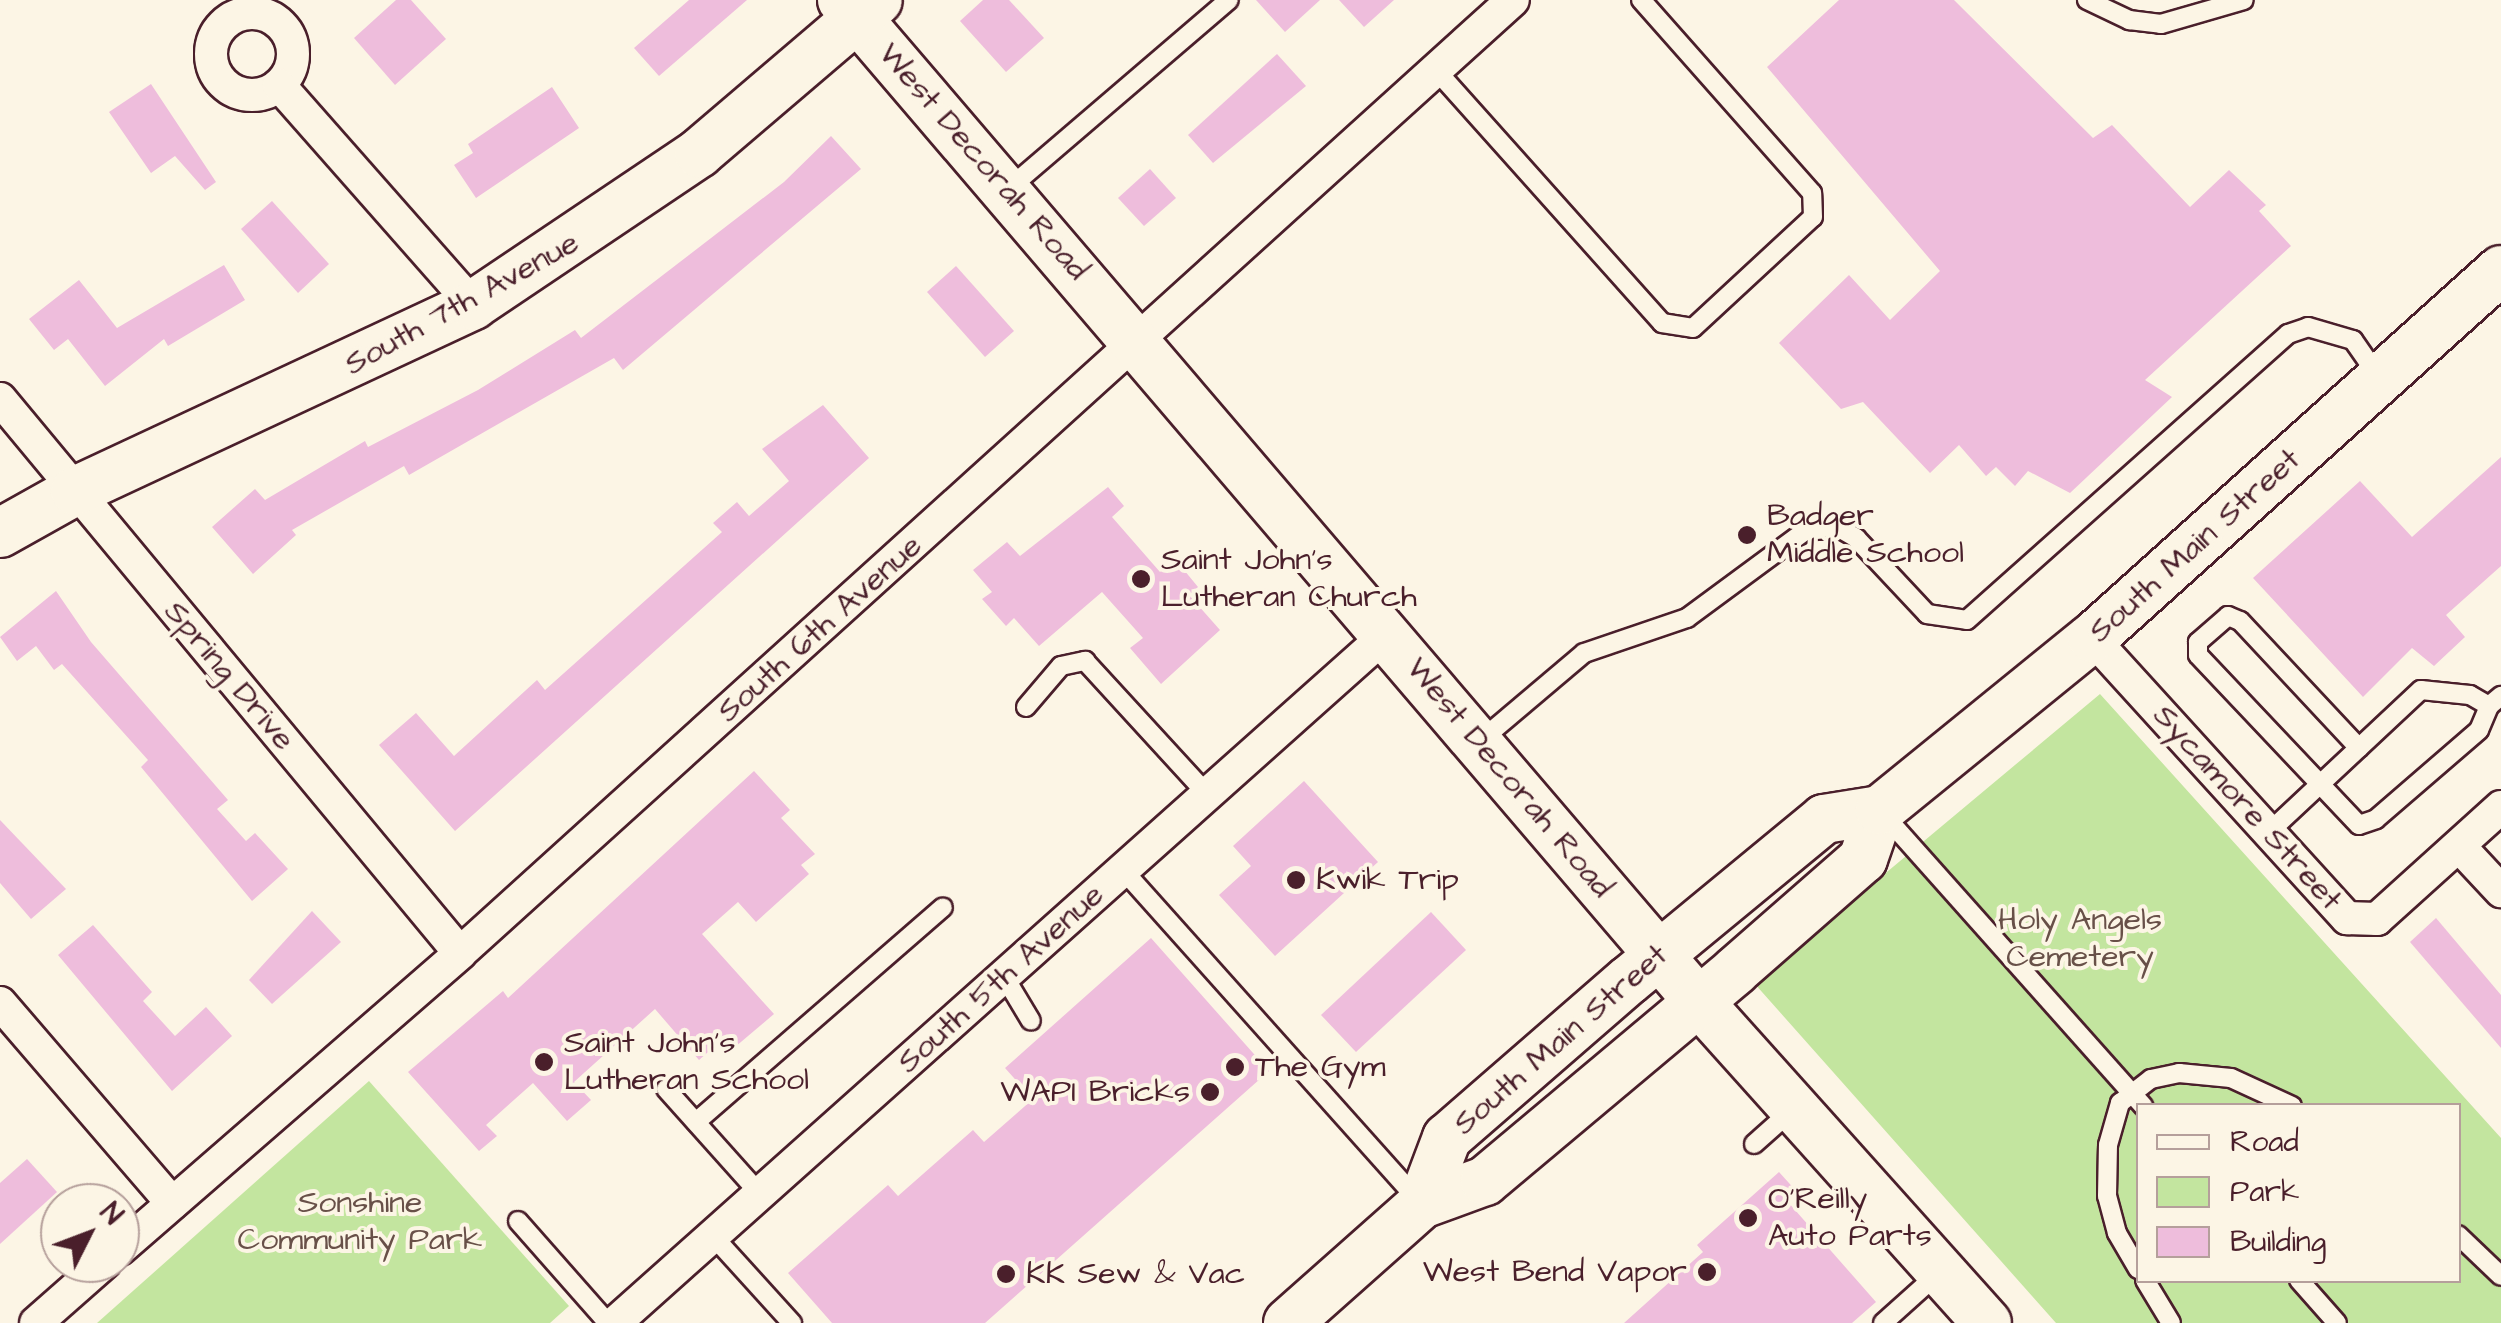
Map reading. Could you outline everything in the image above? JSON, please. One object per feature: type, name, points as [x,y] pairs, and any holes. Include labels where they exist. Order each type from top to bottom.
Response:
[{"type":"street","name":"South 6th Avenue","points":[[140,1231],[460,952],[1513,0]]},
{"type":"street","name":"West Decorah Road","points":[[859,6],[1007,190],[1699,1002],[1987,1323]]},
{"type":"street","name":"South 7th Avenue","points":[[0,533],[75,491],[473,306],[698,153],[859,6]]},
{"type":"street","points":[[279,85],[473,306]]},
{"type":"street","name":"South Main Street","points":[[1422,1204],[1447,1138],[1659,954],[1824,819],[1880,810],[2092,638],[2501,270]]},
{"type":"street","name":"Spring Drive","points":[[0,399],[460,952]]},
{"type":"street","name":"South 5th Avenue","points":[[612,1323],[1387,634]]},
{"type":"street","name":"Sycamore Street","points":[[2092,638],[2347,918],[2377,919],[2501,808]]},
{"type":"street","name":"South Main Street","points":[[1288,1323],[1422,1204],[1485,1181],[1699,1002],[1863,859],[1880,810]]},
{"type":"street","points":[[2459,846],[2501,891]]},
{"type":"street","points":[[0,1004],[172,1203]]},
{"type":"street","points":[[36,1323],[81,1283]]},
{"type":"lane","points":[[1007,190],[1229,0]]},
{"type":"lane","points":[[1436,70],[1662,324],[1693,328],[1813,217],[1812,193],[1641,0]]},
{"type":"lane","points":[[2088,0],[2129,20],[2161,24],[2244,0]]},
{"type":"lane","points":[[1479,742],[1561,670],[1600,645],[1687,618],[1790,539],[1821,527],[1856,538],[1927,614],[1967,620],[2288,334],[2308,326],[2353,340],[2382,380]]},
{"type":"lane","points":[[2268,832],[2318,786],[2359,748],[2420,690],[2495,701],[2479,730],[2376,819],[2359,824],[2318,786],[2198,655],[2198,642],[2228,616],[2240,621],[2359,748]]},
{"type":"lane","points":[[1026,706],[1061,666],[1084,661],[1208,795]]},
{"type":"lane","points":[[1880,810],[2138,1099]]},
{"type":"lane","points":[[1123,870],[1422,1204]]},
{"type":"lane","points":[[696,1122],[943,907]]},
{"type":"lane","points":[[1004,976],[1031,1021]]},
{"type":"lane","points":[[2136,1266],[2110,1215],[2105,1170],[2115,1118],[2138,1099],[2150,1079],[2207,1074],[2250,1084],[2286,1103]]},
{"type":"lane","points":[[666,1089],[760,1194]]},
{"type":"lane","points":[[1754,1144],[1796,1107]]},
{"type":"lane","points":[[518,1221],[612,1323]]},
{"type":"lane","points":[[713,1236],[792,1323]]},
{"type":"lane","points":[[2461,1239],[2501,1276]]},
{"type":"lane","points":[[1882,1323],[1942,1271]]},
{"type":"lane","points":[[2148,1283],[2171,1323]]},
{"type":"lane","points":[[2302,1283],[2337,1323]]},
{"type":"green space","name":"Holy Angels Cemetery","points":[[2100,694],[2501,1138],[2501,1323],[2056,1323],[1754,983]]},
{"type":"green space","name":"Sonshine Community Park","points":[[369,1081],[569,1306],[550,1323],[97,1323]]},
{"type":"building","points":[[396,0],[411,0],[446,39],[395,85],[354,38]]},
{"type":"building","points":[[689,0],[747,0],[659,76],[634,48]]},
{"type":"building","points":[[983,0],[1009,0],[1044,38],[1006,72],[960,21]]},
{"type":"building","points":[[1256,0],[1320,0],[1285,32]]},
{"type":"building","points":[[1339,0],[1394,0],[1364,27]]},
{"type":"building","points":[[1839,0],[1954,0],[2093,138],[2112,125],[2190,207],[2229,170],[2266,205],[2259,211],[2291,246],[2145,380],[2172,397],[2070,493],[2028,471],[2015,486],[1996,467],[1986,476],[1959,445],[1930,473],[1863,402],[1841,409],[1779,343],[1849,275],[1890,320],[1940,271],[1767,67]]},
{"type":"building","points":[[1277,54],[1306,86],[1213,163],[1188,135]]},
{"type":"building","points":[[151,84],[216,182],[205,190],[175,156],[151,173],[109,112]]},
{"type":"building","points":[[552,87],[579,128],[476,198],[454,165],[473,153],[468,144]]},
{"type":"building","points":[[831,136],[861,169],[623,370],[614,358],[409,475],[404,466],[292,530],[296,535],[253,574],[212,527],[255,489],[265,500],[365,441],[368,447],[478,390],[575,330],[581,338],[784,182]]},
{"type":"building","points":[[1150,169],[1176,198],[1144,226],[1118,198]]},
{"type":"building","points":[[272,201],[329,264],[298,293],[241,229]]},
{"type":"building","points":[[224,265],[245,300],[168,346],[164,339],[105,386],[68,339],[54,350],[29,319],[79,280],[117,328]]},
{"type":"building","points":[[956,266],[1014,331],[985,357],[927,292]]},
{"type":"building","points":[[823,405],[869,458],[455,831],[379,745],[416,713],[454,756],[537,680],[545,690],[722,532],[713,523],[737,502],[749,516],[789,481],[762,449]]},
{"type":"building","points":[[2501,457],[2501,566],[2446,615],[2465,637],[2434,666],[2412,648],[2363,697],[2253,578],[2360,481],[2412,537]]},
{"type":"building","name":"Saint John's Lutheran Church","points":[[1108,487],[1124,506],[1112,517],[1160,572],[1175,559],[1198,587],[1189,595],[1220,630],[1161,684],[1130,648],[1143,638],[1102,592],[1039,646],[1014,618],[1006,626],[982,599],[992,592],[973,570],[1007,542],[1020,556]]},
{"type":"building","points":[[56,591],[91,642],[228,800],[217,809],[246,841],[255,833],[288,869],[252,901],[141,767],[148,760],[62,664],[54,670],[36,646],[17,661],[0,637]]},
{"type":"building","points":[[754,771],[790,810],[781,818],[815,854],[801,865],[809,874],[756,922],[738,902],[702,934],[774,1014],[735,1047],[725,1037],[699,1060],[655,1009],[574,1082],[591,1100],[567,1121],[533,1083],[486,1125],[497,1136],[479,1151],[408,1072],[503,991],[508,998]]},
{"type":"building","name":"Kwik Trip","points":[[1304,781],[1378,862],[1275,956],[1219,895],[1251,866],[1233,846]]},
{"type":"building","points":[[0,820],[66,889],[31,919],[0,883]]},
{"type":"building","points":[[312,911],[341,942],[272,1004],[249,980]]},
{"type":"building","name":"Kwik Trip","points":[[1431,912],[1466,950],[1356,1052],[1321,1015]]},
{"type":"building","points":[[2436,918],[2501,995],[2501,1048],[2410,942]]},
{"type":"building","points":[[93,925],[152,992],[143,1001],[175,1036],[206,1007],[232,1036],[172,1091],[58,955]]},
{"type":"building","points":[[1151,938],[1269,1071],[985,1323],[832,1323],[788,1273],[888,1185],[898,1196],[973,1130],[984,1142],[1033,1099],[1005,1068]]},
{"type":"building","points":[[27,1159],[49,1183],[40,1183],[40,1208],[0,1244],[0,1183]]},
{"type":"building","points":[[1779,1172],[1798,1193],[1788,1202],[1876,1302],[1852,1323],[1624,1323],[1703,1252],[1697,1245]]},
{"type":"place","name":"Badger Middle School","points":[[1747,535]]},
{"type":"place","name":"Saint John's Lutheran Church","points":[[1141,579]]},
{"type":"place","name":"Kwik Trip","points":[[1296,880]]},
{"type":"place","name":"Saint John's Lutheran School","points":[[544,1062]]},
{"type":"place","name":"The Gym","points":[[1235,1067]]},
{"type":"place","name":"WAPI Bricks","points":[[1210,1092]]},
{"type":"place","name":"O'Reilly Auto Parts","points":[[1748,1218]]},
{"type":"place","name":"West Bend Vapor","points":[[1707,1272]]},
{"type":"place","name":"KK Sew & Vac","points":[[1006,1274]]}]
